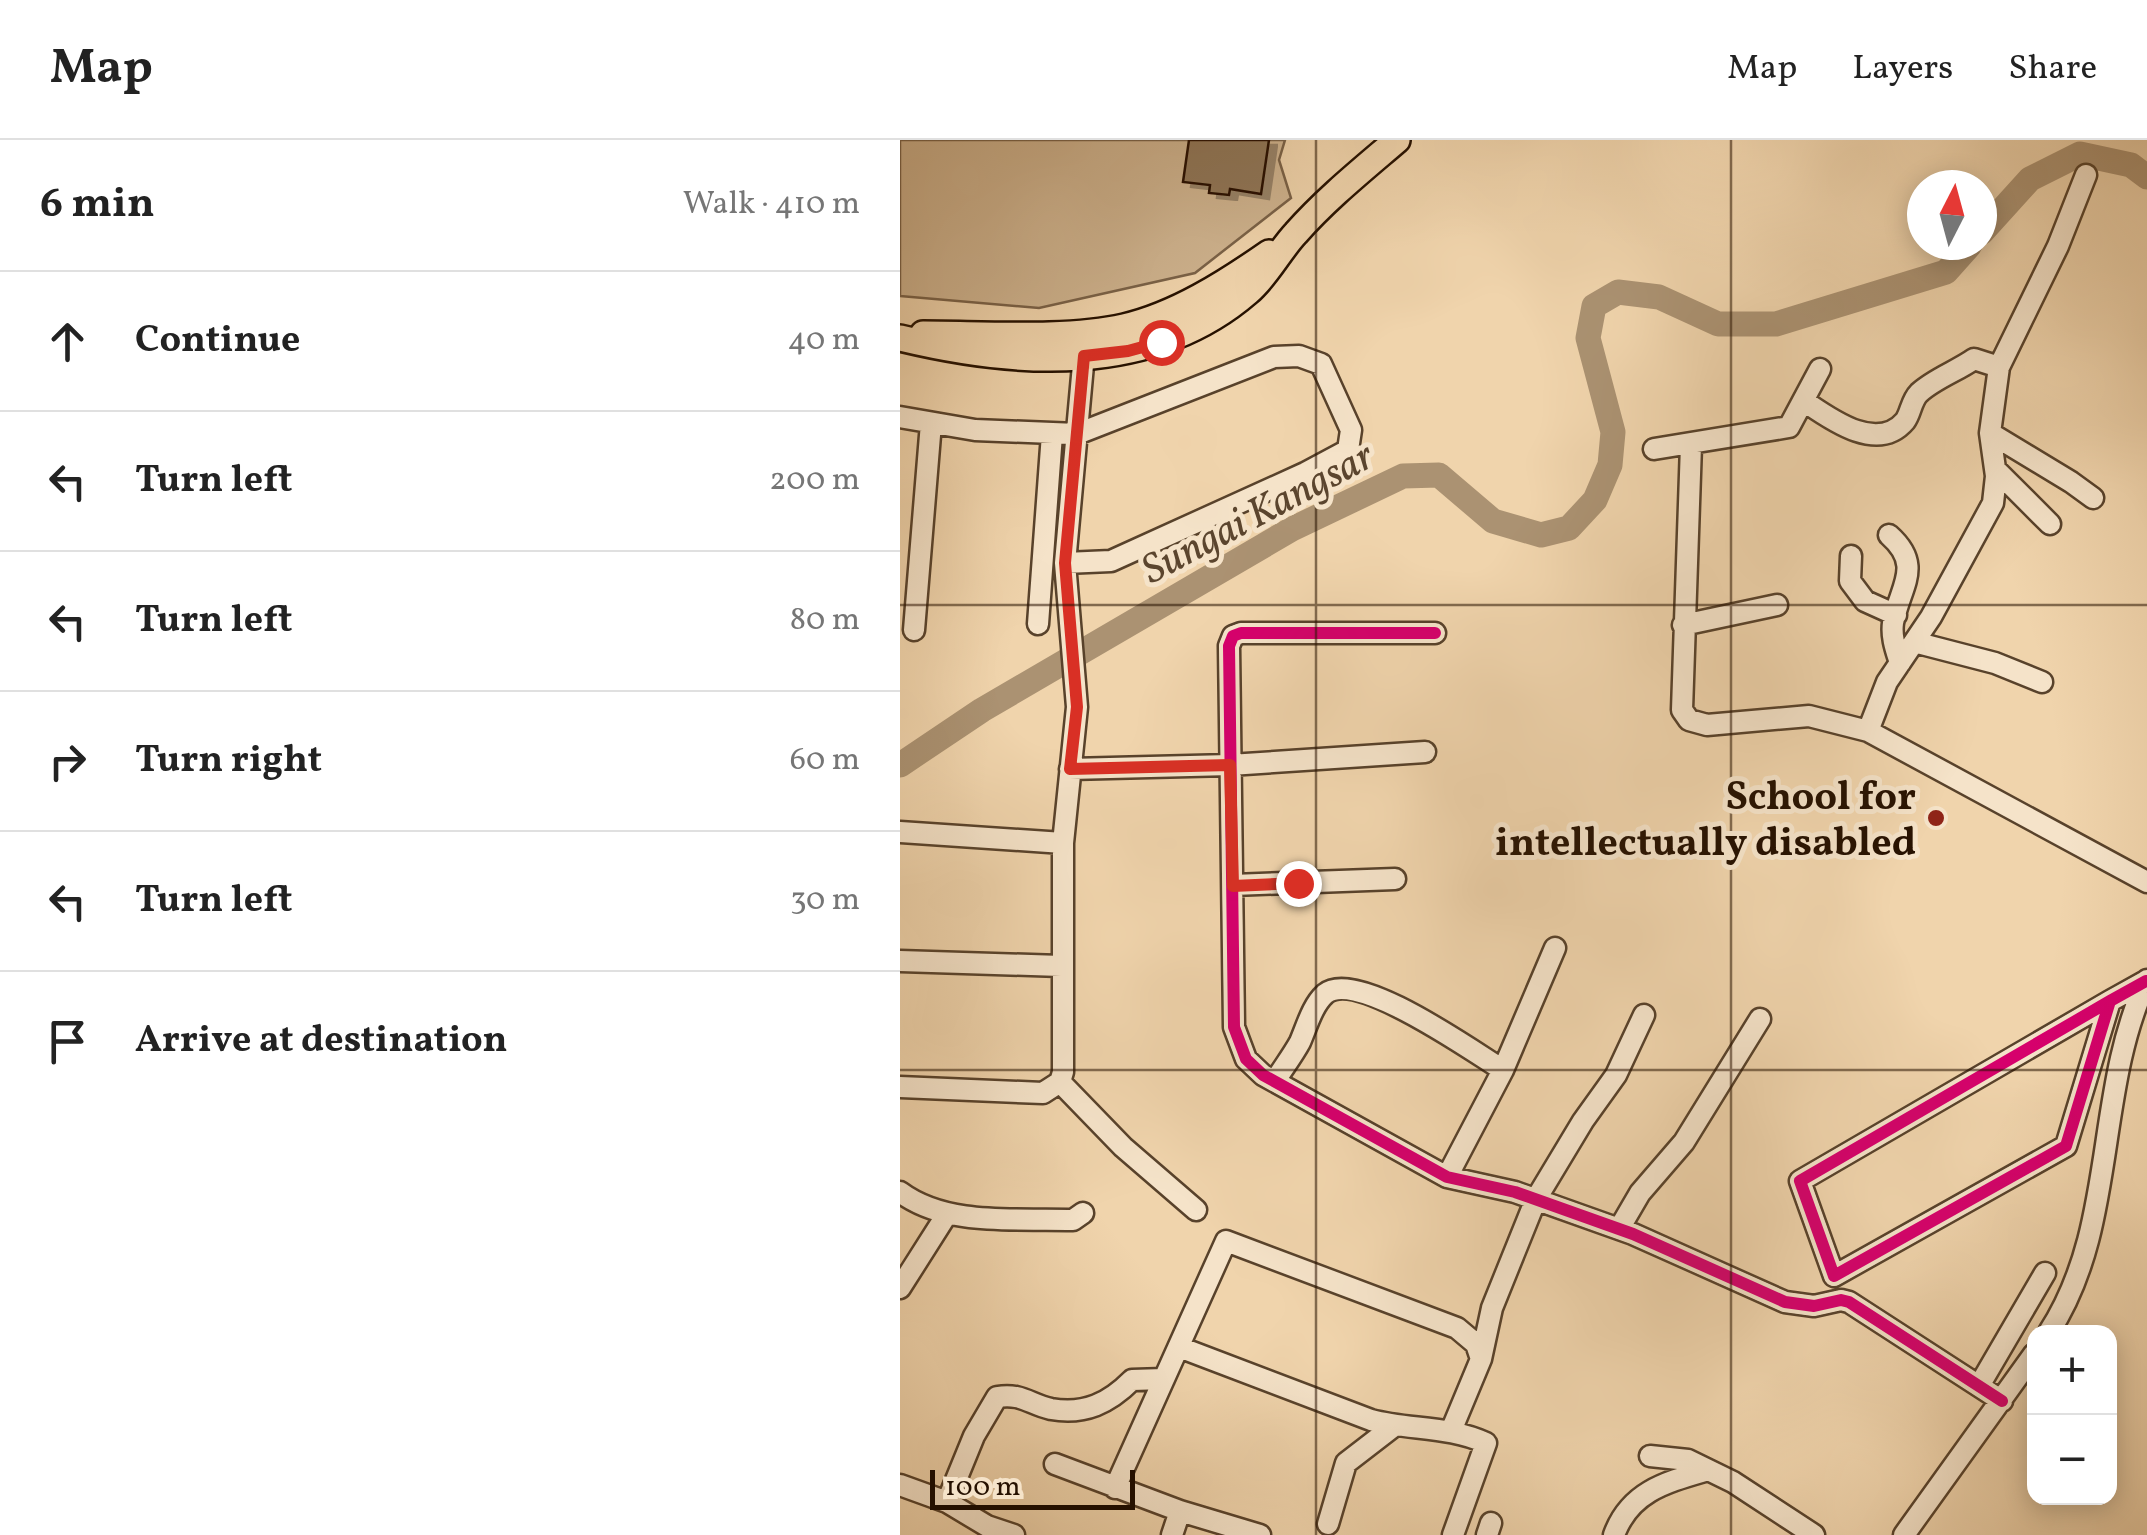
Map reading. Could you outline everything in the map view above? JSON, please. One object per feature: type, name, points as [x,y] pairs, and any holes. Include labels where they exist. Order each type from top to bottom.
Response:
[{"type":"main road","points":[[900,336],[958,352],[1050,360],[1085,344],[1128,351],[1193,328],[1249,291],[1322,204],[1396,140]]},
{"type":"street","points":[[1868,732],[1887,682],[1931,617],[1993,503],[1995,469],[1990,433],[1999,367],[2058,246],[2086,176]]},
{"type":"street","points":[[900,1086],[1043,1093],[1060,1082],[1063,1072],[1063,843],[1077,707],[1065,563],[1085,344]]},
{"type":"street","points":[[900,417],[975,430],[1077,434],[1257,363],[1288,356],[1312,358],[1321,364],[1352,437],[1343,454],[1111,561],[1065,563]]},
{"type":"street","points":[[1804,402],[1842,426],[1857,432],[1878,433],[1898,427],[1907,419],[1920,392],[1974,359],[1999,367]]},
{"type":"street","points":[[1654,450],[1787,428],[1820,369]]},
{"type":"street","points":[[914,630],[931,422]]},
{"type":"street","points":[[1990,433],[2092,498]]},
{"type":"street","points":[[1038,624],[1052,434]]},
{"type":"street","points":[[1691,446],[1682,710],[1689,720],[1707,725],[1808,716],[1868,732],[2147,882]]},
{"type":"street","points":[[1995,469],[2050,524]]},
{"type":"street","points":[[900,529],[922,533]]},
{"type":"street","points":[[1890,535],[1902,546],[1909,563],[1896,615],[1894,642],[1900,663]]},
{"type":"street","points":[[1851,556],[1848,572],[1858,591],[1866,601],[1896,615]]},
{"type":"street","points":[[1683,625],[1778,605]]},
{"type":"street","points":[[1435,632],[1233,636],[1227,666],[1234,1027],[1246,1059],[1275,1080],[1447,1177],[1536,1200],[1619,1229],[1785,1302],[1814,1306],[1840,1300],[1849,1302],[2002,1401]]},
{"type":"street","points":[[1914,642],[1995,663],[2042,682]]},
{"type":"street","points":[[1070,769],[1230,765],[1425,752]]},
{"type":"street","points":[[900,832],[1063,843]]},
{"type":"street","points":[[1233,886],[1395,879]]},
{"type":"street","points":[[1447,1177],[1503,1070],[1556,948]]},
{"type":"street","points":[[900,961],[1061,966]]},
{"type":"street","points":[[2110,1001],[2066,1146],[1834,1276],[1800,1180],[2110,1001],[2147,981]]},
{"type":"street","points":[[2053,1325],[2071,1293],[2093,1225],[2119,1067],[2147,981]]},
{"type":"street","points":[[1275,1080],[1298,1046],[1316,1004],[1328,991],[1350,988],[1386,1000],[1503,1070]]},
{"type":"street","points":[[1451,1431],[1481,1359],[1492,1308],[1536,1200],[1616,1075],[1644,1015]]},
{"type":"street","points":[[1619,1229],[1640,1193],[1684,1142],[1760,1019]]},
{"type":"street","points":[[1060,1082],[1123,1147],[1196,1210]]},
{"type":"street","points":[[900,1192],[918,1205],[947,1214],[1074,1220],[1083,1213]]},
{"type":"street","points":[[900,1288],[947,1214]]},
{"type":"street","points":[[1115,1488],[1226,1241],[1457,1328],[1476,1344],[1481,1359]]},
{"type":"street","points":[[1979,1386],[2045,1273]]},
{"type":"street","points":[[1179,1347],[1284,1389],[1394,1426],[1451,1431],[1486,1442],[1453,1535]]},
{"type":"street","points":[[1904,1535],[2027,1364]]},
{"type":"street","points":[[947,1502],[974,1436],[997,1397],[1014,1394],[1051,1408],[1080,1410],[1111,1401],[1132,1380],[1164,1379]]},
{"type":"street","points":[[1328,1524],[1346,1463],[1394,1426]]},
{"type":"street","points":[[1650,1456],[1688,1460],[1814,1535]]},
{"type":"street","points":[[1055,1464],[1115,1488],[1260,1535]]},
{"type":"street","points":[[1614,1535],[1618,1522],[1637,1497],[1664,1482],[1708,1470]]},
{"type":"street","points":[[900,1485],[947,1502],[987,1526],[1014,1535]]},
{"type":"street","points":[[1172,1535],[1180,1510]]},
{"type":"shaded area","points":[[900,140],[1285,140],[1279,160],[1291,198],[1195,273],[1039,308],[900,296]]},
{"type":"building","points":[[1189,140],[1269,140],[1261,194],[1230,189],[1229,195],[1209,193],[1210,185],[1183,182]]},
{"type":"waterway","name":"Sungai Kangsar","points":[[1997,215],[2030,179],[2080,154],[2131,165],[2147,177]]},
{"type":"waterway","name":"Sungai Kangsar","points":[[900,765],[982,710],[1292,529],[1403,476],[1439,475],[1493,521],[1541,535],[1569,528],[1595,500],[1610,465],[1613,432],[1588,338],[1594,306],[1618,292],[1659,297],[1718,324],[1776,324],[1946,272],[1957,260]]},
{"type":"cycle path","points":[[1435,633],[1233,636],[1229,646],[1234,1027],[1246,1059],[1263,1075],[1447,1177],[1515,1192],[1633,1234],[1785,1302],[1814,1306],[1849,1302],[2002,1401]]},
{"type":"cycle path","points":[[2110,1001],[2066,1146],[1834,1276],[1800,1181],[2110,1001],[2146,981]]},
{"type":"place","name":"School for intellectually disabled","points":[[1936,818]]},
{"type":"route","points":[[1161,342],[1084,356],[1065,563],[1077,707],[1070,769],[1230,765],[1233,886],[1298,883]]}]
